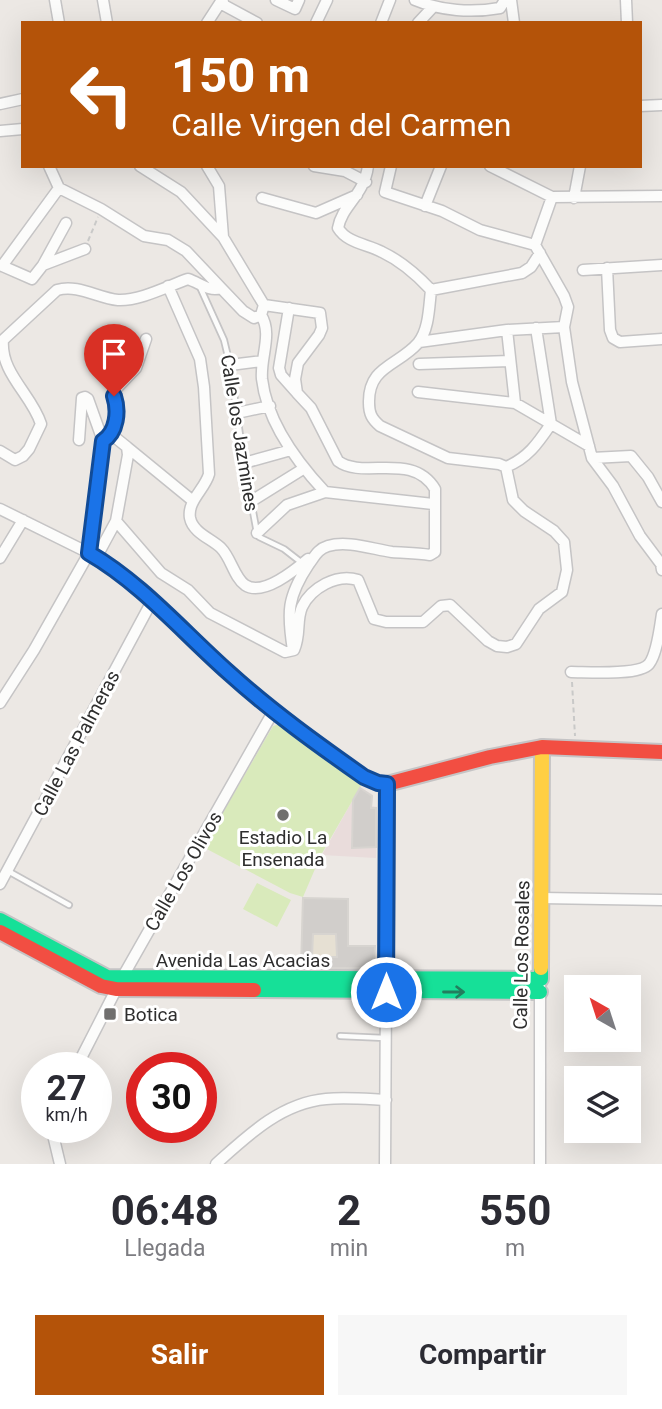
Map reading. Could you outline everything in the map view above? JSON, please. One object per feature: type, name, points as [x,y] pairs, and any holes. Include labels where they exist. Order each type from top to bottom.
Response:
[{"type":"street","points":[[55,0],[60,21]]},
{"type":"street","points":[[103,0],[107,21]]},
{"type":"street","points":[[276,0],[295,9],[299,0]]},
{"type":"street","points":[[317,21],[327,0]]},
{"type":"street","points":[[382,21],[390,0]]},
{"type":"street","points":[[415,0],[432,8],[479,12],[500,8],[505,0]]},
{"type":"street","points":[[511,0],[514,21]]},
{"type":"street","points":[[626,0],[627,21]]},
{"type":"street","points":[[208,21],[223,1],[254,21]]},
{"type":"street","points":[[420,21],[432,8]]},
{"type":"street","points":[[0,104],[21,99]]},
{"type":"street","points":[[642,106],[662,105]]},
{"type":"street","points":[[0,131],[21,129]]},
{"type":"street","points":[[50,168],[59,188],[102,209],[144,236],[168,240],[187,251],[243,311],[254,318],[263,310],[289,308],[320,313],[322,328],[319,335],[298,363],[295,379],[297,393]]},
{"type":"street","points":[[143,168],[181,192],[223,237],[263,310],[267,328],[262,379],[275,421],[303,468],[325,492]]},
{"type":"street","points":[[208,168],[219,186],[223,237]]},
{"type":"street","points":[[326,168],[345,171],[366,182]]},
{"type":"street","points":[[368,168],[366,182],[340,219],[338,229],[343,236],[384,252],[413,271],[431,290],[428,318],[419,342]]},
{"type":"street","points":[[391,168],[385,192],[480,230],[538,249],[568,307],[565,327],[572,382],[592,458],[613,486],[640,536],[662,564],[662,570]]},
{"type":"street","points":[[425,206],[440,168]]},
{"type":"street","points":[[494,168],[552,197],[662,196]]},
{"type":"street","points":[[573,198],[580,168]]},
{"type":"street","points":[[59,188],[1,265],[32,279],[43,265],[66,223]]},
{"type":"street","points":[[262,198],[316,213],[358,195]]},
{"type":"street","points":[[431,290],[522,273],[531,267],[552,197]]},
{"type":"street","points":[[43,265],[85,249]]},
{"type":"street","points":[[583,270],[662,265]]},
{"type":"street","points":[[607,268],[610,330],[613,338],[620,342],[662,338]]},
{"type":"street","points":[[0,451],[15,460],[23,456],[41,424],[38,415],[19,388],[2,351],[3,340],[57,290],[67,287],[120,300],[188,279],[214,290],[221,288]]},
{"type":"street","points":[[168,286],[195,345],[204,387],[209,474],[206,484],[193,501],[190,516],[201,533],[222,548],[245,585],[261,587],[280,581],[319,550],[330,545],[430,555],[437,547],[433,504],[435,489],[432,485],[414,473],[396,467],[345,467],[338,461],[311,408],[281,375],[279,368],[289,308]]},
{"type":"street","points":[[536,328],[551,424],[532,452],[518,462],[506,467],[448,458],[380,426],[372,419],[370,386],[376,376],[419,342],[507,330],[536,328],[565,327]]},
{"type":"street","points":[[507,330],[515,403]]},
{"type":"street","points":[[93,555],[107,438],[115,426],[116,401],[113,392],[136,368],[146,339]]},
{"type":"street","points":[[230,365],[262,361]]},
{"type":"street","points":[[419,364],[510,361]]},
{"type":"street","points":[[418,392],[515,403],[589,446]]},
{"type":"street","points":[[79,440],[82,398],[85,397],[107,438],[127,447],[193,501]]},
{"type":"street","points":[[237,413],[270,406]]},
{"type":"street","points":[[0,703],[116,521],[128,455],[127,447]]},
{"type":"street","points":[[244,463],[291,450]]},
{"type":"street","points":[[592,458],[631,456],[662,502]]},
{"type":"street","points":[[116,521],[161,573],[188,590],[210,613],[285,652],[293,650],[299,639],[301,609],[315,591],[338,578],[358,580],[374,619],[386,622],[423,622],[440,606],[450,605],[488,641],[507,647],[516,644],[539,609],[562,592],[567,570],[564,542],[513,500],[506,467]]},
{"type":"street","points":[[250,502],[303,468]]},
{"type":"street","points":[[648,478],[662,477]]},
{"type":"street","points":[[257,533],[287,505],[325,492],[433,504]]},
{"type":"street","points":[[0,509],[93,555],[152,601],[273,712],[364,777],[378,783],[387,784],[490,757],[542,747],[662,752]]},
{"type":"street","points":[[0,558],[23,520]]},
{"type":"street","points":[[293,650],[288,614],[290,600],[298,580],[319,550]]},
{"type":"street","name":"Calle Las Palmeras","points":[[0,884],[152,601]]},
{"type":"street","points":[[571,672],[616,672],[643,668],[651,660],[662,614]]},
{"type":"street","name":"Calle Los Olivos","points":[[84,1052],[119,984],[273,712]]},
{"type":"street","name":"Calle Los Rosales","points":[[540,1164],[542,747]]},
{"type":"street","points":[[385,1164],[387,784]]},
{"type":"street","points":[[541,898],[662,901]]},
{"type":"street","name":"Avenida Las Acacias","points":[[0,920],[119,984]]},
{"type":"street","name":"Avenida Las Acacias","points":[[0,932],[101,986],[540,985]]},
{"type":"street","points":[[216,1164],[253,1131],[289,1109],[326,1099],[386,1100]]},
{"type":"street","points":[[55,1143],[60,1164]]},
{"type":"lane","name":"Calle los Jazmines","points":[[198,283],[224,340],[230,365],[257,533],[303,564]]},
{"type":"lane","points":[[7,870],[69,905]]},
{"type":"lane","points":[[340,1036],[386,1038]]},
{"type":"path","points":[[85,249],[102,209]]},
{"type":"path","points":[[571,672],[576,747]]},
{"type":"shaded area","points":[[360,787],[373,795],[372,806],[377,807],[376,858],[322,855]]},
{"type":"shaded area","points":[[302,898],[349,898],[348,974],[301,973]]},
{"type":"green space","name":"Estadio La Ensenada","points":[[280,724],[362,784],[321,855],[303,897],[290,893],[203,847],[273,726]]},
{"type":"green space","points":[[257,883],[291,900],[277,927],[243,909]]},
{"type":"building","points":[[360,788],[372,796],[371,808],[376,808],[376,847],[352,848],[353,800]]},
{"type":"building","points":[[303,898],[348,899],[348,946],[375,946],[374,961],[370,968],[301,968]],"holes":[[[313,934],[336,934],[337,957],[312,957]]]},
{"type":"traffic: fast","points":[[0,920],[107,977],[541,979],[541,968]]},
{"type":"traffic: fast","points":[[254,990],[540,992]]},
{"type":"traffic: slow","points":[[541,968],[542,747]]},
{"type":"traffic: jam","points":[[386,980],[387,784],[490,757],[542,747],[662,752]]},
{"type":"traffic: jam","points":[[0,932],[101,986],[116,989],[254,990]]},
{"type":"place","name":"Estadio La Ensenada","points":[[283,815]]},
{"type":"place","name":"Botica","points":[[110,1014]]},
{"type":"route","points":[[114,396],[115,426],[112,435],[103,441],[89,553],[152,601],[273,712],[364,777],[387,784],[386,992]]}]
